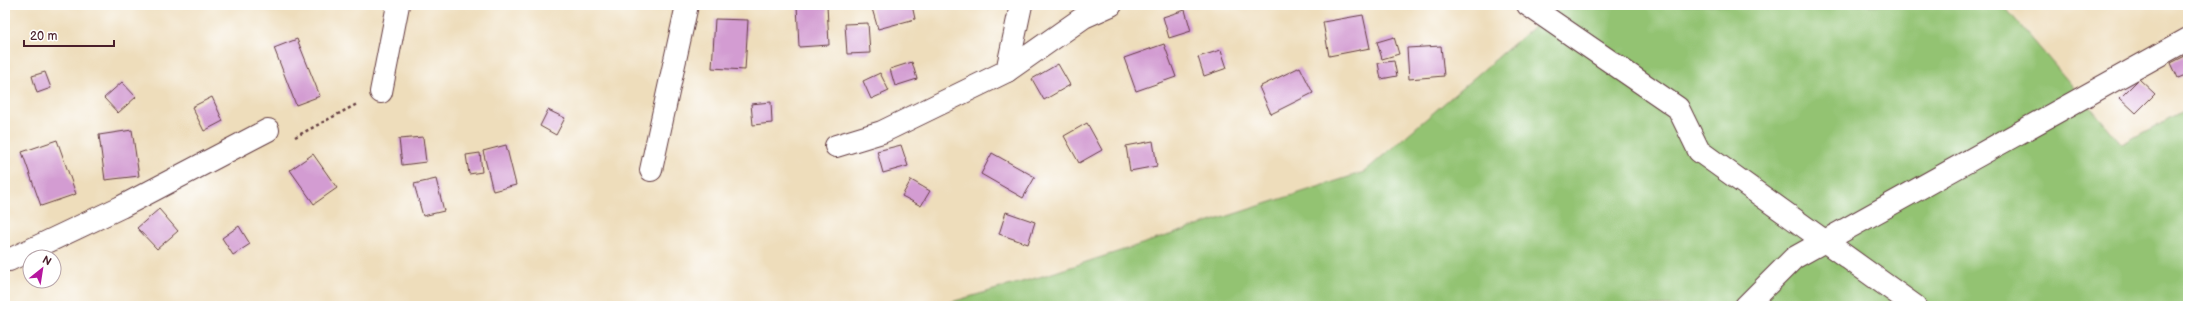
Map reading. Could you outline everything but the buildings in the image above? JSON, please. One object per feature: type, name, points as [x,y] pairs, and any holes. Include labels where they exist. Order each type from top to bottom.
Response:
[{"type":"street","points":[[381,92],[398,5]]},
{"type":"street","points":[[651,170],[688,5]]},
{"type":"street","points":[[1007,70],[1021,5]]},
{"type":"street","points":[[836,146],[882,132],[1007,70],[1084,17],[1111,5]]},
{"type":"street","points":[[1528,5],[1678,108],[1699,151],[1915,306]]},
{"type":"street","points":[[1746,306],[1794,258],[2188,39]]},
{"type":"street","points":[[5,259],[9,260],[121,207],[268,130]]},
{"type":"path","points":[[268,130],[264,136],[271,139],[290,140],[381,92]]},
{"type":"green space","points":[[1559,5],[2003,5],[2122,144],[2188,108],[2188,306],[937,306],[1043,276],[1364,172]]}]
